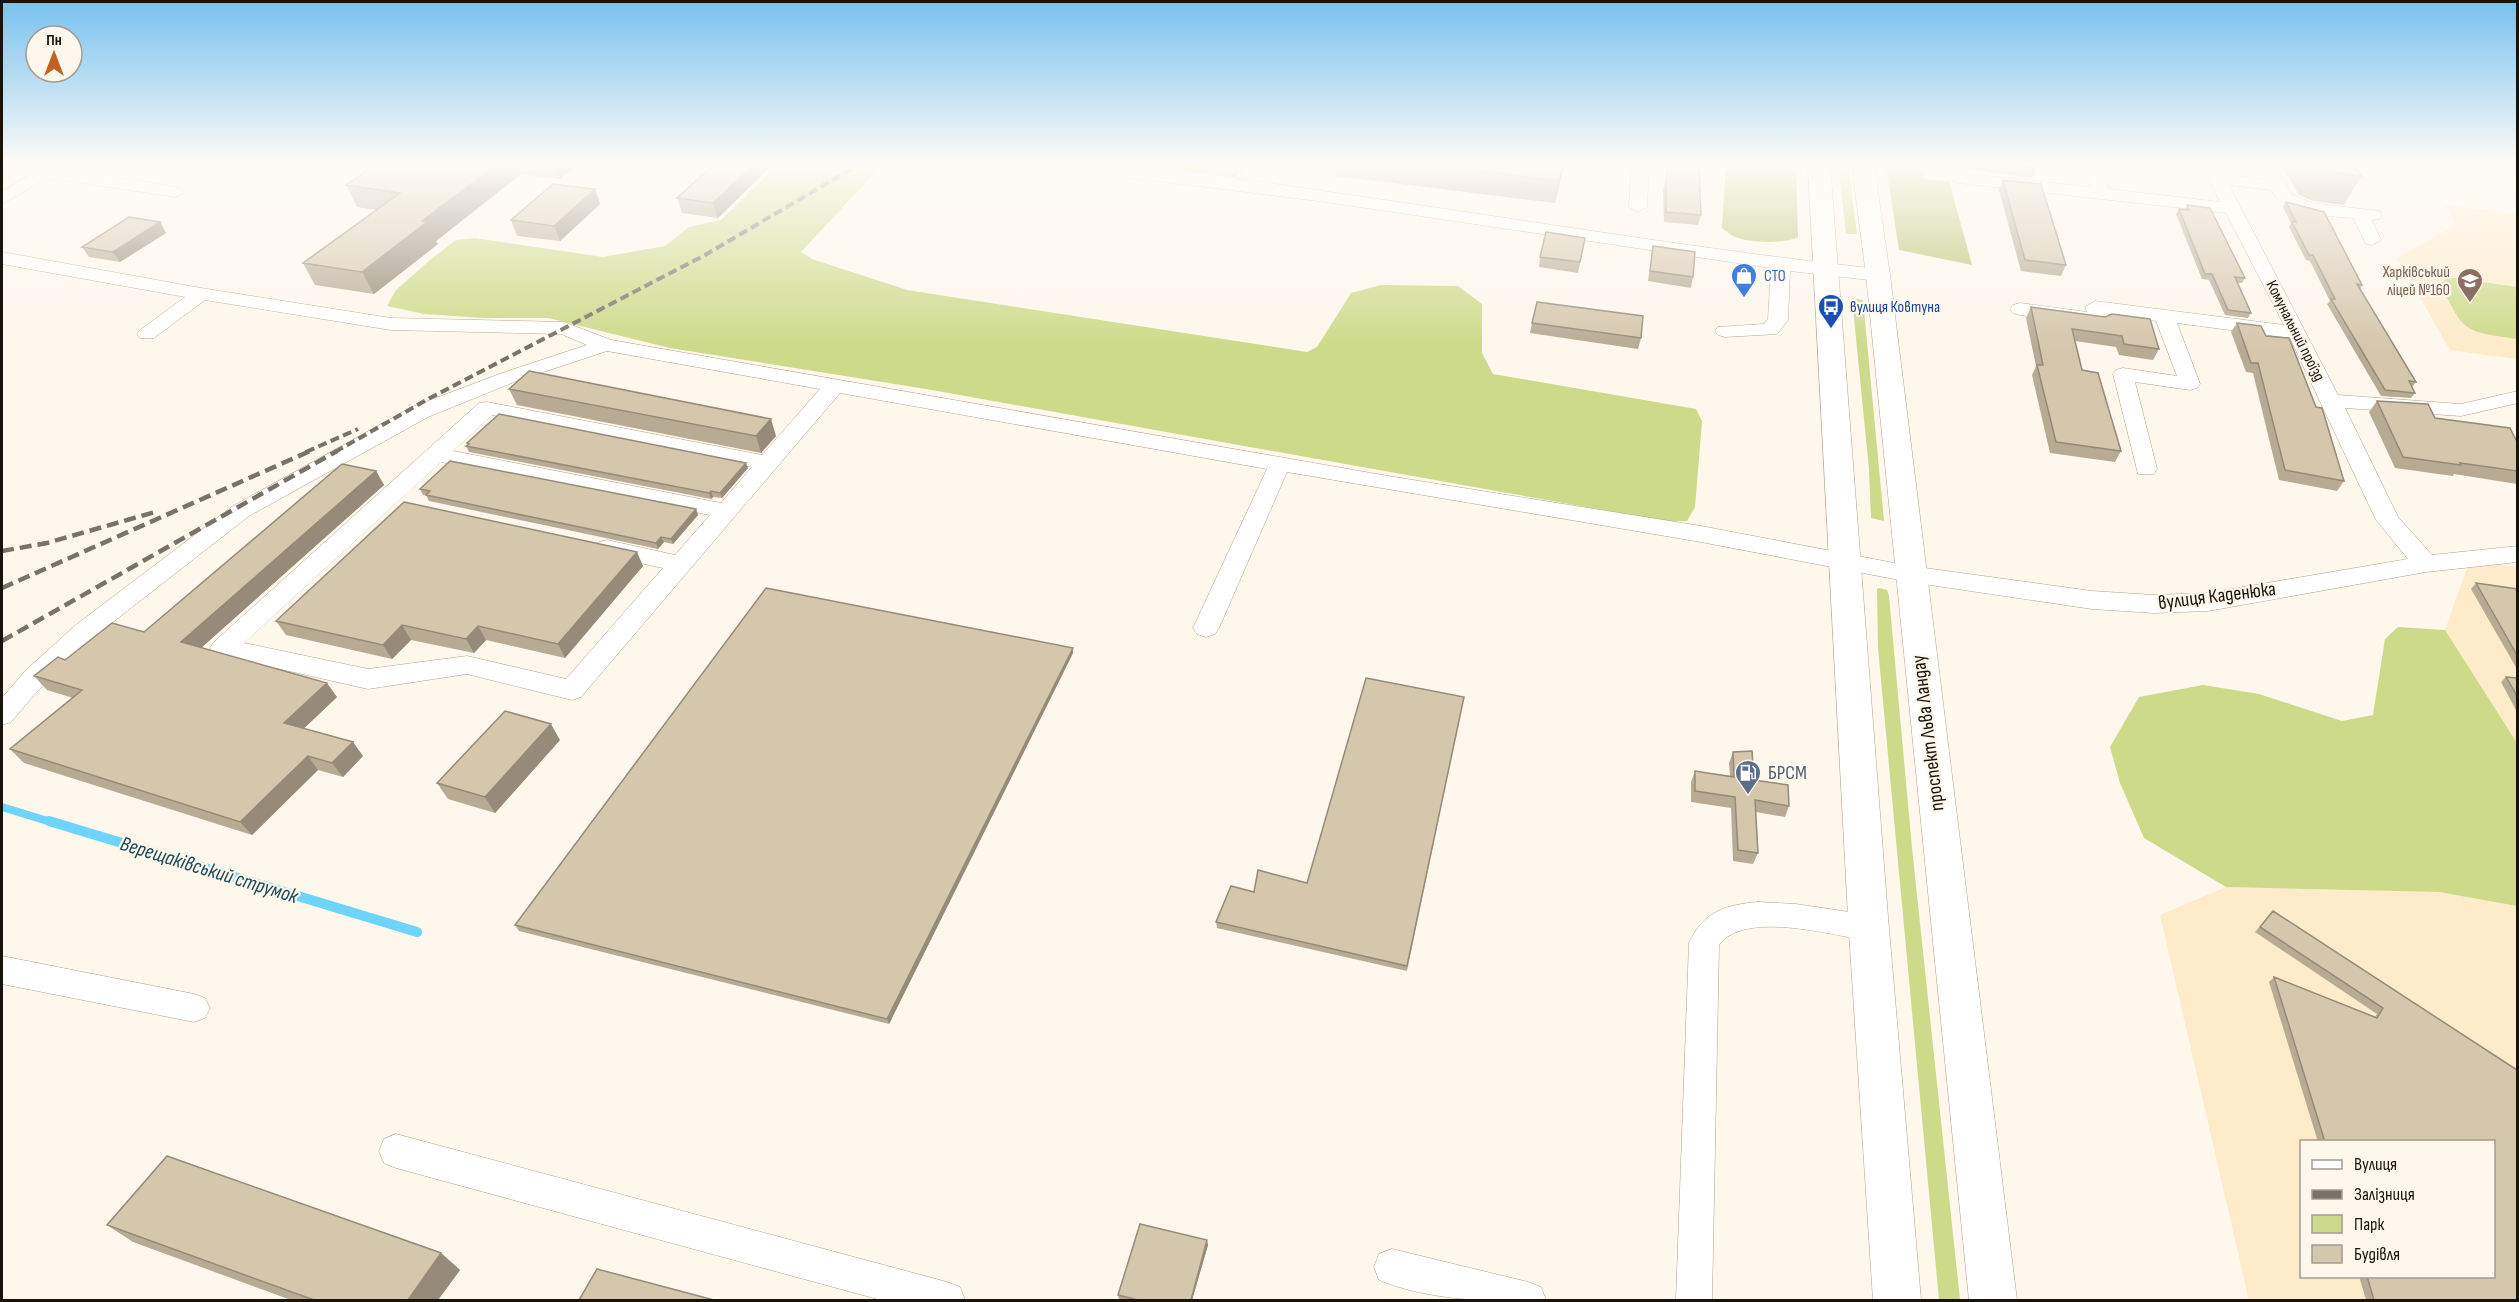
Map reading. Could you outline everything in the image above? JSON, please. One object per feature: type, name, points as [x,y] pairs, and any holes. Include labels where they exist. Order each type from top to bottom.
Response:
[{"type":"main road","points":[[1824,226],[1869,928],[1897,1300]]},
{"type":"main road","name":"проспект Льва Ландау","points":[[1871,226],[1993,1300]]},
{"type":"street","points":[[1521,226],[1781,264],[1878,275]]},
{"type":"street","name":"Комунальний проїзд","points":[[2240,226],[2298,333],[2388,520],[2426,564]]},
{"type":"street","points":[[2369,226],[2372,240]]},
{"type":"street","name":"вулиця Каденюка","points":[[2,258],[201,294],[391,324],[564,328],[606,345],[1280,464],[1732,540],[1910,574],[2092,600],[2154,604],[2208,602],[2426,564],[2517,554]]},
{"type":"street","points":[[1725,331],[1770,330],[1778,320],[1781,264]]},
{"type":"street","points":[[147,334],[201,294]]},
{"type":"street","points":[[2020,309],[2100,320],[2095,307],[2298,333]]},
{"type":"street","points":[[2146,469],[2123,374],[2190,384],[2164,316]]},
{"type":"street","points":[[2,715],[34,678],[86,630],[241,511],[420,412],[512,376],[606,345]]},
{"type":"street","points":[[767,463],[487,408],[436,454],[396,503],[223,648],[368,679],[467,665],[572,690],[836,384]]},
{"type":"street","points":[[2331,401],[2461,410],[2517,397]]},
{"type":"street","points":[[436,454],[726,511]]},
{"type":"street","points":[[1206,628],[1280,464]]},
{"type":"street","points":[[589,545],[680,564]]},
{"type":"street","points":[[1694,1300],[1704,944],[1716,927],[1739,917],[1785,917],[1869,928]]},
{"type":"street","points":[[2,970],[194,1008]]},
{"type":"street","points":[[396,1151],[947,1300]]},
{"type":"street","points":[[1392,1267],[1528,1300]]},
{"type":"shaded area","name":"Харківський ліцей №160","points":[[2455,226],[2517,226],[2517,359],[2450,350],[2397,258]]},
{"type":"shaded area","points":[[2470,560],[2517,567],[2517,743],[2445,630]]},
{"type":"shaded area","points":[[2226,887],[2439,892],[2517,906],[2517,1300],[2249,1300],[2160,915]]},
{"type":"green space","points":[[825,226],[801,252],[812,259],[907,290],[1307,352],[1317,347],[1351,293],[1381,285],[1458,286],[1482,304],[1482,353],[1493,374],[1696,409],[1702,421],[1695,507],[1687,521],[1664,521],[926,389],[670,348],[548,318],[483,318],[424,314],[387,306],[396,290],[456,240],[475,238],[603,257],[665,246],[689,227]]},
{"type":"green space","points":[[1722,226],[1798,226],[1798,237],[1776,242],[1749,241],[1735,237]]},
{"type":"green space","points":[[1845,226],[1856,226],[1857,234],[1846,234]]},
{"type":"green space","points":[[1895,226],[1961,226],[1972,265],[1899,250]]},
{"type":"green space","points":[[2455,278],[2517,287],[2517,339],[2486,334],[2467,327],[2455,312],[2440,283],[2446,279]]},
{"type":"green space","points":[[1852,298],[1863,300],[1884,521],[1871,518],[1869,469]]},
{"type":"green space","points":[[1877,589],[1887,590],[1889,596],[1912,848],[1960,1300],[1939,1300],[1878,648]]},
{"type":"green space","points":[[2398,627],[2445,630],[2517,743],[2517,906],[2439,892],[2226,887],[2144,838],[2120,783],[2110,747],[2139,697],[2203,685],[2259,694],[2342,721],[2373,715],[2385,639]]},
{"type":"building","points":[[115,226],[154,226],[113,252],[82,247]]},
{"type":"building","points":[[355,226],[422,226],[362,272],[303,263]]},
{"type":"building","points":[[2016,226],[2054,226],[2066,265],[2025,260]]},
{"type":"building","points":[[2186,226],[2219,226],[2245,278],[2235,277],[2251,313],[2228,310],[2212,274],[2205,274]]},
{"type":"building","points":[[2294,226],[2331,226],[2362,285],[2357,284],[2416,382],[2409,381],[2415,393],[2385,390],[2331,299],[2335,299],[2313,255],[2309,255]]},
{"type":"building","points":[[1546,232],[1585,238],[1580,262],[1540,257]]},
{"type":"building","points":[[1653,246],[1695,252],[1693,277],[1650,271]]},
{"type":"building","points":[[1537,302],[1643,316],[1641,338],[1532,323]]},
{"type":"building","points":[[2031,307],[2105,317],[2112,314],[2150,319],[2159,349],[2124,344],[2122,336],[2072,329],[2082,370],[2098,373],[2121,451],[2056,442],[2037,365],[2043,365]]},
{"type":"building","points":[[2237,323],[2261,326],[2266,336],[2289,338],[2316,407],[2322,408],[2344,481],[2285,470],[2258,363],[2251,363]]},
{"type":"building","points":[[529,371],[771,419],[756,436],[509,389]]},
{"type":"building","points":[[2377,401],[2428,404],[2435,418],[2510,428],[2517,442],[2517,471],[2403,457]]},
{"type":"building","points":[[499,414],[746,463],[720,493],[711,491],[709,493],[466,446]]},
{"type":"building","points":[[450,461],[696,509],[671,539],[661,537],[656,543],[426,495],[430,491],[420,489]]},
{"type":"building","points":[[342,464],[376,471],[181,642],[327,683],[284,723],[353,742],[332,763],[308,756],[240,822],[10,749],[82,690],[34,676],[58,657],[65,660],[112,623],[144,632]]},
{"type":"building","points":[[404,502],[637,552],[558,644],[478,626],[466,639],[402,625],[383,645],[276,621]]},
{"type":"building","points":[[2476,583],[2517,589],[2517,655]]},
{"type":"building","points":[[766,588],[1073,648],[887,1019],[515,925]]},
{"type":"building","points":[[2506,677],[2517,678],[2517,696]]},
{"type":"building","points":[[1366,678],[1464,697],[1407,966],[1216,922],[1231,886],[1254,892],[1258,870],[1307,883]]},
{"type":"building","points":[[505,711],[551,724],[485,797],[437,783]]},
{"type":"building","points":[[1752,751],[1754,780],[1788,785],[1789,806],[1755,800],[1758,853],[1738,850],[1735,797],[1695,791],[1695,771],[1734,777],[1733,752]]},
{"type":"building","points":[[2273,911],[2517,1070],[2517,1300],[2374,1300],[2368,1278],[2495,1278],[2495,1140],[2324,1140],[2274,977],[2377,1018],[2383,1008],[2260,927]]},
{"type":"building","points":[[167,1156],[441,1253],[408,1300],[314,1300],[107,1225]]},
{"type":"building","points":[[1140,1224],[1207,1240],[1191,1300],[1138,1300],[1118,1295]]},
{"type":"building","points":[[597,1269],[714,1300],[579,1300]]},
{"type":"waterway","name":"Верещаківський струмок","points":[[2,807],[54,823]]},
{"type":"waterway","name":"Верещаківський струмок","points":[[49,821],[417,932]]},
{"type":"railway","points":[[335,452],[430,398],[705,255],[755,226]]},
{"type":"railway","points":[[306,452],[358,429]]},
{"type":"railway","points":[[2,588],[310,451]]},
{"type":"railway","points":[[2,641],[337,451]]},
{"type":"railway","points":[[2,551],[47,543],[155,512]]},
{"type":"place","name":"СТО","points":[[1744,299]]},
{"type":"place","name":"Харківський ліцей №160","points":[[2470,304]]},
{"type":"place","name":"вулиця Ковтуна","points":[[1831,330]]},
{"type":"place","name":"БРСМ","points":[[1748,796]]}]
